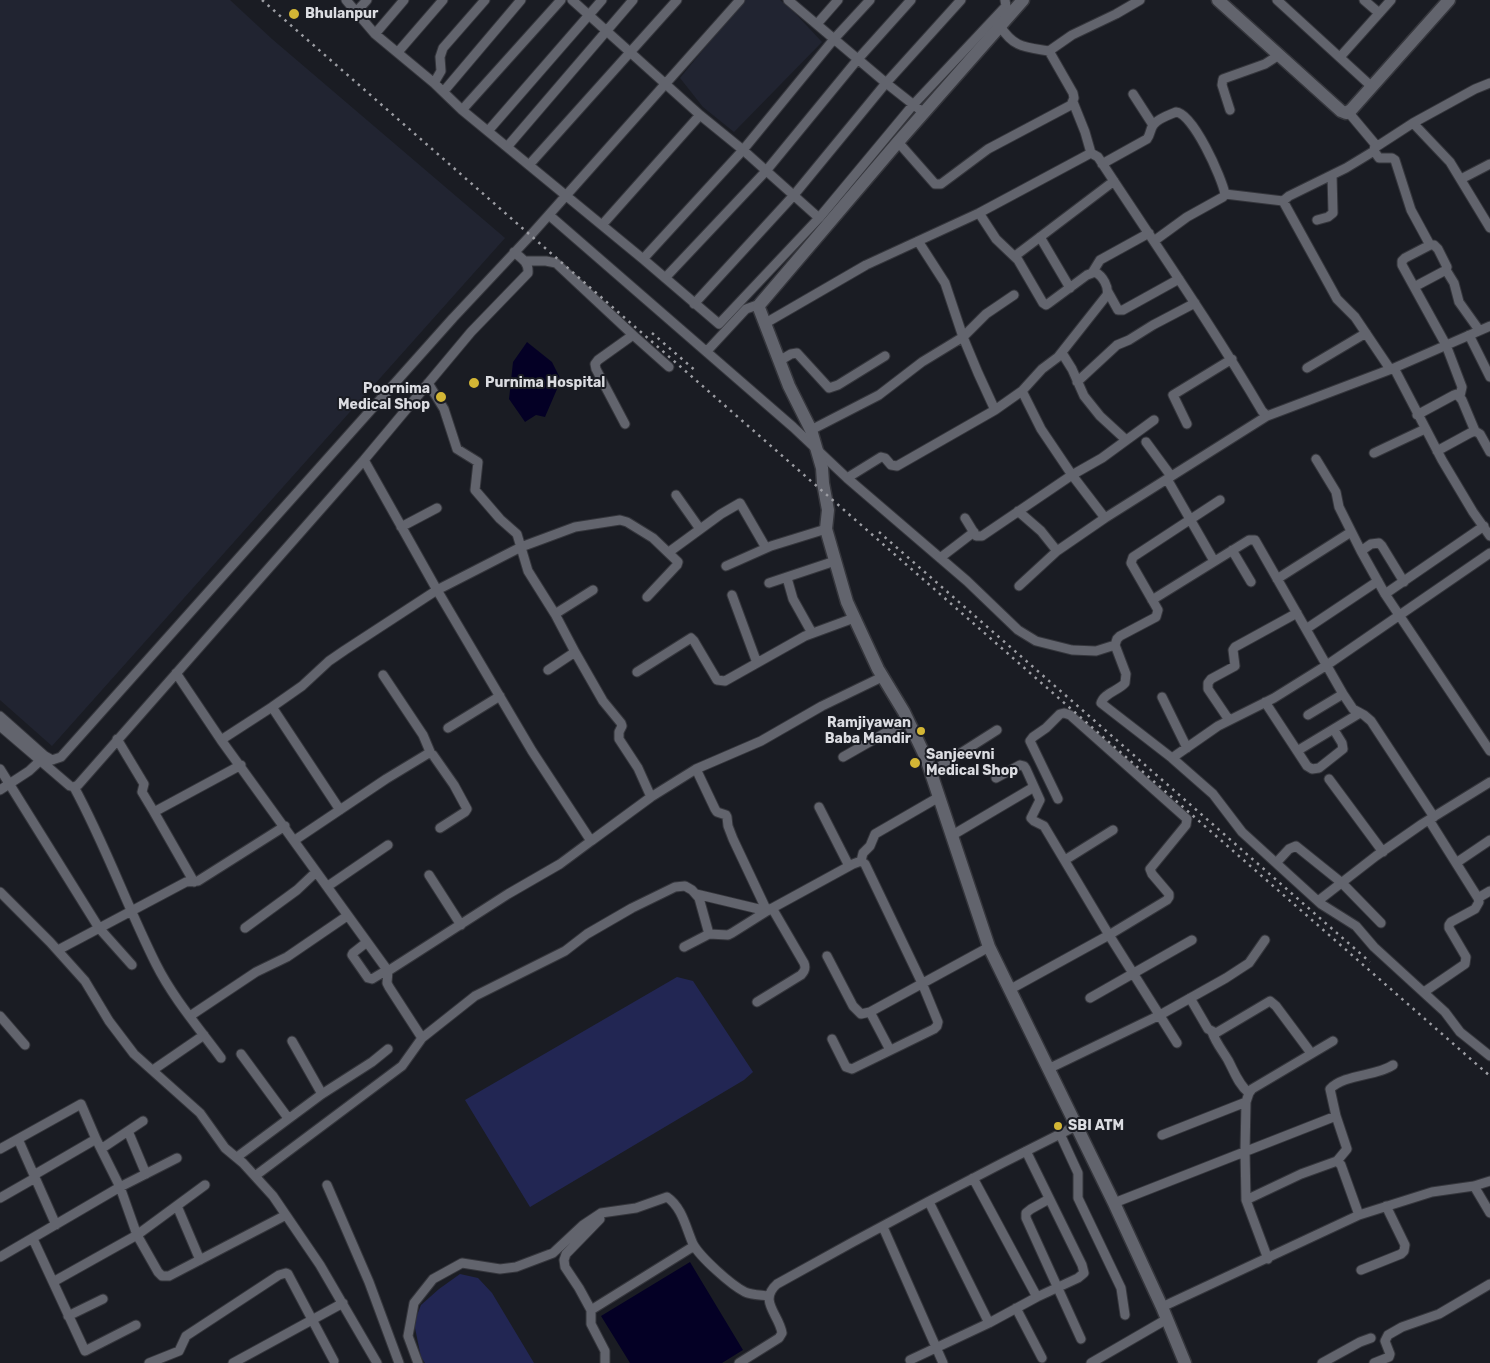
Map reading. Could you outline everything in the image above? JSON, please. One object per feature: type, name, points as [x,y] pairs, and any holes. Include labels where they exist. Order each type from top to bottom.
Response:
[{"type":"street","points":[[346,0],[375,34],[444,91],[462,110],[719,324],[820,218],[913,104],[1006,6],[1005,0]]},
{"type":"street","points":[[357,11],[367,0]]},
{"type":"street","points":[[375,34],[404,0]]},
{"type":"street","points":[[398,52],[443,0]]},
{"type":"street","points":[[434,83],[441,72],[440,57],[443,48],[485,0]]},
{"type":"street","points":[[444,91],[521,0]]},
{"type":"street","points":[[462,110],[561,0]]},
{"type":"street","points":[[572,0],[700,115],[820,218]]},
{"type":"street","points":[[488,131],[602,0]]},
{"type":"street","points":[[506,147],[634,0]]},
{"type":"street","points":[[529,165],[676,0]]},
{"type":"street","points":[[0,726],[43,759],[52,760],[60,757],[566,196],[740,0]]},
{"type":"street","points":[[817,24],[838,0]]},
{"type":"street","points":[[643,259],[743,150],[834,39],[870,0]]},
{"type":"street","points":[[665,278],[766,171],[858,59],[911,0]]},
{"type":"street","points":[[694,304],[794,195],[886,83],[961,0]]},
{"type":"street","points":[[707,351],[746,309],[760,304],[898,142],[1023,0]]},
{"type":"street","points":[[1000,26],[1017,45],[1049,51],[1072,35],[1140,0]]},
{"type":"street","points":[[1218,0],[1341,111],[1349,113],[1372,141],[1379,158],[1392,158],[1395,160],[1412,210],[1430,245]]},
{"type":"street","points":[[1277,0],[1371,86]]},
{"type":"street","points":[[1364,0],[1379,13]]},
{"type":"street","points":[[1340,57],[1391,0]]},
{"type":"street","points":[[1349,113],[1449,0]]},
{"type":"street","points":[[794,2],[834,39],[924,113]]},
{"type":"street","points":[[1049,51],[1073,93],[1073,102],[1091,153],[1098,157],[1152,237],[1232,359],[1262,411],[1267,416]]},
{"type":"street","points":[[1230,110],[1222,85],[1223,79],[1265,64],[1279,55]]},
{"type":"street","points":[[1284,202],[1289,196],[1332,175],[1413,123],[1474,89],[1490,83]]},
{"type":"street","points":[[1133,94],[1153,125]]},
{"type":"street","points":[[898,142],[932,181],[938,185],[988,149],[1073,102]]},
{"type":"street","points":[[1102,164],[1147,139],[1150,136],[1153,125],[1161,118],[1176,112],[1184,115],[1206,145],[1226,194]]},
{"type":"street","points":[[602,225],[700,115]]},
{"type":"street","points":[[1413,123],[1445,156],[1490,228]]},
{"type":"street","points":[[764,324],[866,265],[979,213],[1091,153]]},
{"type":"street","points":[[1461,179],[1490,164]]},
{"type":"street","points":[[1317,220],[1328,218],[1332,213],[1332,175]]},
{"type":"street","points":[[1015,256],[1114,181]]},
{"type":"street","points":[[979,213],[996,239],[1015,256],[1043,304],[1046,305],[1092,272],[1100,260],[1152,237],[1226,194],[1284,202]]},
{"type":"street","points":[[1284,202],[1337,299],[1355,317],[1392,368],[1437,451],[1473,512],[1490,536]]},
{"type":"street","points":[[549,214],[707,351],[847,478],[940,558],[1018,630],[1036,641],[1058,647],[1096,651],[1115,646]]},
{"type":"street","points":[[1040,237],[1070,288]]},
{"type":"street","points":[[918,241],[945,283],[963,336],[995,410]]},
{"type":"street","points":[[1490,337],[1485,328],[1459,302],[1454,283],[1446,270],[1446,264],[1437,246],[1430,245],[1402,261],[1402,265],[1446,345],[1462,387],[1460,396],[1475,431],[1480,434],[1490,452]]},
{"type":"street","points":[[74,787],[364,460],[472,332],[528,272],[529,269],[525,261],[514,252]]},
{"type":"street","points":[[525,261],[556,263],[669,367]]},
{"type":"street","points":[[1414,287],[1446,270]]},
{"type":"street","points":[[1092,272],[1099,274],[1118,310],[1124,310],[1178,279]]},
{"type":"street","points":[[847,478],[881,457],[885,458],[891,465],[897,466],[995,410],[1022,391],[1042,369],[1062,353],[1108,292]]},
{"type":"street","points":[[811,430],[879,395],[922,362],[963,336],[986,314],[1014,295]]},
{"type":"street","points":[[1077,382],[1117,345],[1195,303]]},
{"type":"street","points":[[760,304],[760,313],[764,324],[811,430],[822,468],[828,510],[826,529],[844,592],[854,618],[882,677],[908,720],[931,772],[989,947],[1114,1203],[1165,1313],[1185,1363]]},
{"type":"street","points":[[1019,586],[1057,551],[1105,518],[1267,416],[1392,368],[1485,328]]},
{"type":"street","points":[[1308,368],[1366,333]]},
{"type":"street","points":[[625,424],[595,364],[633,335]]},
{"type":"street","points":[[1469,335],[1490,378]]},
{"type":"street","points":[[779,361],[790,354],[798,352],[829,388],[838,385],[885,356]]},
{"type":"street","points":[[1062,353],[1072,369],[1084,396],[1100,416],[1125,439]]},
{"type":"street","points":[[1187,424],[1174,395],[1232,359]]},
{"type":"street","points":[[428,383],[444,409],[457,449],[478,462],[475,490],[500,520],[517,534],[528,571],[555,614],[603,701],[621,723],[619,739],[638,768],[651,796]]},
{"type":"street","points":[[1022,391],[1041,429],[1072,475],[1105,518]]},
{"type":"street","points":[[1418,415],[1454,395],[1460,396]]},
{"type":"street","points":[[966,518],[976,536],[982,536],[1072,475],[1102,458],[1125,439],[1154,420]]},
{"type":"street","points":[[1374,453],[1425,429]]},
{"type":"street","points":[[1437,451],[1475,431]]},
{"type":"street","points":[[1146,442],[1169,478],[1214,561]]},
{"type":"street","points":[[1316,459],[1336,492],[1339,506],[1351,532],[1385,594],[1490,751]]},
{"type":"street","points":[[364,460],[437,590],[532,751],[591,841]]},
{"type":"street","points":[[676,495],[700,529]]},
{"type":"street","points":[[1220,500],[1131,560],[1133,567],[1158,610],[1156,617],[1117,639],[1115,646],[1126,674],[1126,683],[1104,697],[1101,703],[1172,758],[1213,794],[1238,828],[1318,901],[1352,923],[1445,1012],[1460,1032],[1490,1056]]},
{"type":"street","points":[[669,552],[721,514],[740,504],[766,548]]},
{"type":"street","points":[[401,527],[437,508]]},
{"type":"street","points":[[1018,511],[1041,531],[1057,551]]},
{"type":"street","points":[[221,740],[302,686],[329,661],[437,590],[521,547],[575,527],[620,520],[628,522],[649,535],[669,552],[676,559],[677,565],[647,597]]},
{"type":"street","points":[[1385,594],[1484,526]]},
{"type":"street","points":[[726,566],[766,548],[826,529]]},
{"type":"street","points":[[940,558],[974,532]]},
{"type":"street","points":[[1278,579],[1351,532]]},
{"type":"street","points":[[1152,600],[1249,540],[1255,540],[1343,694],[1353,709],[1371,721],[1478,898],[1478,906],[1449,925],[1466,957],[1465,964],[1424,992]]},
{"type":"street","points":[[1361,552],[1375,542],[1378,543],[1382,546],[1404,582]]},
{"type":"street","points":[[1232,550],[1251,582]]},
{"type":"street","points":[[1172,758],[1229,720],[1265,702],[1327,665],[1490,553]]},
{"type":"street","points":[[769,583],[835,561]]},
{"type":"street","points":[[787,578],[793,599],[812,633]]},
{"type":"street","points":[[1306,629],[1378,581]]},
{"type":"street","points":[[555,614],[594,590]]},
{"type":"street","points":[[732,595],[757,663]]},
{"type":"street","points":[[1229,720],[1208,688],[1208,683],[1235,666],[1233,650],[1235,647],[1297,613]]},
{"type":"street","points":[[637,672],[691,638],[713,676],[717,680],[725,681],[812,633],[854,618]]},
{"type":"street","points":[[548,670],[575,652]]},
{"type":"street","points":[[176,673],[221,740],[388,970],[387,983],[422,1038]]},
{"type":"street","points":[[383,674],[423,735],[432,754],[454,785],[466,809],[465,812],[440,828]]},
{"type":"street","points":[[367,942],[352,955],[368,978],[372,979],[508,894],[560,864],[651,796],[696,769],[761,741],[822,706],[882,677]]},
{"type":"street","points":[[1308,715],[1343,694]]},
{"type":"street","points":[[448,728],[500,696]]},
{"type":"street","points":[[1162,697],[1187,748]]},
{"type":"street","points":[[1265,702],[1307,766],[1312,769],[1318,768],[1343,749],[1342,743],[1334,730]]},
{"type":"street","points":[[272,707],[340,810]]},
{"type":"street","points":[[1009,990],[1109,935],[1169,897],[1169,894],[1152,874],[1150,866],[1186,825],[1187,818],[1070,715],[1064,713],[1060,714],[1030,741],[1058,799]]},
{"type":"street","points":[[1297,751],[1360,714]]},
{"type":"street","points":[[0,716],[70,786],[74,787],[157,965],[190,1016],[221,1058]]},
{"type":"street","points":[[843,757],[908,720]]},
{"type":"street","points":[[931,772],[997,730]]},
{"type":"street","points":[[117,739],[144,784],[142,792],[194,882]]},
{"type":"street","points":[[295,840],[429,753],[432,754]]},
{"type":"street","points":[[0,790],[43,759]]},
{"type":"street","points":[[154,812],[241,765]]},
{"type":"street","points":[[996,778],[1016,767],[1024,766],[1040,800],[1031,818],[1044,826],[1109,935],[1177,1043]]},
{"type":"street","points":[[0,769],[99,928],[132,965]]},
{"type":"street","points":[[696,769],[715,810],[726,815],[733,839],[769,910],[806,968],[800,975],[757,1002]]},
{"type":"street","points":[[1329,780],[1383,852]]},
{"type":"street","points":[[1318,901],[1431,819],[1490,783]]},
{"type":"street","points":[[951,836],[1034,787]]},
{"type":"street","points":[[861,861],[863,853],[870,846],[875,834],[939,797]]},
{"type":"street","points":[[818,807],[848,866]]},
{"type":"street","points":[[58,950],[186,882],[198,882],[284,826]]},
{"type":"street","points":[[1065,860],[1113,830]]},
{"type":"street","points":[[1456,863],[1490,840]]},
{"type":"street","points":[[328,886],[388,846]]},
{"type":"street","points":[[1276,863],[1289,849],[1296,846],[1342,883],[1381,923]]},
{"type":"street","points":[[684,947],[709,934],[724,935],[732,933],[769,910],[848,866],[861,861]]},
{"type":"street","points":[[832,1039],[846,1067],[852,1069],[938,1026],[922,983],[865,864],[861,861]]},
{"type":"street","points":[[245,928],[297,890],[316,872]]},
{"type":"street","points":[[429,875],[461,925]]},
{"type":"street","points":[[255,1176],[402,1066],[422,1038],[475,996],[565,951],[587,934],[632,908],[679,886],[684,886],[696,894],[769,910]]},
{"type":"street","points":[[0,892],[58,950],[85,981],[109,1021],[134,1054],[200,1113],[225,1148],[237,1157],[273,1196],[320,1265],[377,1363]]},
{"type":"street","points":[[1478,898],[1490,892]]},
{"type":"street","points":[[696,894],[709,934]]},
{"type":"street","points":[[190,1016],[256,972],[287,957],[347,916]]},
{"type":"street","points":[[1090,998],[1192,940]]},
{"type":"street","points":[[1048,1069],[1160,1015],[1249,963],[1265,940]]},
{"type":"street","points":[[827,956],[853,1006],[861,1014],[870,1012],[989,947]]},
{"type":"street","points":[[1190,998],[1208,1029],[1212,1032],[1242,1087],[1249,1093]]},
{"type":"street","points":[[1212,1032],[1220,1031],[1270,1001],[1276,1006],[1311,1053]]},
{"type":"street","points":[[870,1012],[890,1050]]},
{"type":"street","points":[[0,1016],[25,1045]]},
{"type":"street","points":[[153,1070],[204,1035]]},
{"type":"street","points":[[292,1041],[322,1094]]},
{"type":"street","points":[[1268,1258],[1246,1200],[1246,1102],[1249,1093],[1311,1053],[1334,1041]]},
{"type":"street","points":[[237,1157],[288,1118],[372,1062],[388,1049]]},
{"type":"street","points":[[240,1054],[288,1118]]},
{"type":"street","points":[[1246,1200],[1301,1174],[1337,1161],[1347,1149],[1330,1092],[1332,1086],[1368,1073],[1388,1069],[1394,1065]]},
{"type":"street","points":[[1162,1135],[1246,1102]]},
{"type":"street","points":[[0,1149],[81,1104],[120,1188],[137,1235],[162,1276],[169,1276],[286,1215]]},
{"type":"street","points":[[1114,1203],[1336,1116]]},
{"type":"street","points":[[101,1148],[143,1121]]},
{"type":"street","points":[[739,1363],[779,1338],[782,1333],[768,1296],[777,1284],[852,1241],[883,1227],[973,1178],[1076,1126]]},
{"type":"street","points":[[128,1131],[146,1174]]},
{"type":"street","points":[[1060,1134],[1078,1173],[1078,1198],[1121,1288],[1125,1315]]},
{"type":"street","points":[[18,1139],[56,1225]]},
{"type":"street","points":[[0,1198],[96,1139]]},
{"type":"street","points":[[910,1360],[989,1323],[1037,1297],[1078,1278],[1084,1273],[1082,1265],[1026,1151]]},
{"type":"street","points":[[0,1257],[120,1188],[177,1158]]},
{"type":"street","points":[[1337,1161],[1342,1165],[1359,1214]]},
{"type":"street","points":[[973,1178],[1037,1297]]},
{"type":"street","points":[[1090,1363],[1108,1354],[1165,1313],[1268,1258],[1359,1214],[1432,1192],[1474,1186],[1490,1181]]},
{"type":"street","points":[[53,1282],[137,1235],[205,1185]]},
{"type":"street","points":[[327,1185],[368,1282],[399,1363]]},
{"type":"street","points":[[1474,1186],[1490,1213]]},
{"type":"street","points":[[418,1363],[408,1336],[414,1303],[433,1279],[462,1263],[500,1269],[516,1267],[553,1253],[583,1225],[601,1213],[636,1208],[667,1197],[672,1200],[687,1226],[694,1246],[724,1278],[746,1292],[768,1296]]},
{"type":"street","points":[[1049,1199],[1026,1213],[1026,1218],[1081,1340]]},
{"type":"street","points":[[929,1202],[989,1323]]},
{"type":"street","points":[[177,1206],[200,1260]]},
{"type":"street","points":[[1361,1270],[1401,1254],[1405,1248],[1386,1206]]},
{"type":"street","points":[[605,1363],[605,1351],[591,1324],[591,1310],[580,1288],[565,1267],[564,1260],[566,1254],[606,1212]]},
{"type":"street","points":[[883,1227],[943,1363]]},
{"type":"street","points":[[33,1239],[85,1350],[136,1325]]},
{"type":"street","points":[[591,1310],[694,1246]]},
{"type":"street","points":[[149,1363],[179,1350],[186,1336],[283,1273],[288,1274],[334,1360]]},
{"type":"street","points":[[1374,1363],[1389,1357],[1390,1354],[1385,1341],[1388,1334],[1438,1314],[1490,1284]]},
{"type":"street","points":[[68,1316],[103,1299]]},
{"type":"street","points":[[233,1363],[343,1303]]},
{"type":"street","points":[[1016,1308],[1042,1358]]},
{"type":"street","points":[[1322,1363],[1371,1338]]},
{"type":"street","points":[[1108,1354],[1112,1363]]},
{"type":"shaded area","points":[[0,0],[230,0],[272,39],[505,238],[52,746],[0,700]]},
{"type":"shaded area","points":[[744,0],[780,0],[822,42],[734,132],[703,107],[680,78]]},
{"type":"shaded area","points":[[677,977],[693,981],[753,1072],[744,1080],[530,1207],[465,1100]]},
{"type":"shaded area","points":[[460,1274],[478,1278],[492,1293],[534,1363],[425,1363],[421,1357],[414,1323],[421,1305]]},
{"type":"water","points":[[527,342],[552,362],[561,380],[545,417],[536,415],[525,422],[509,399],[513,362]]},
{"type":"water","points":[[690,1262],[743,1350],[722,1363],[630,1363],[601,1316]]},
{"type":"railway","points":[[262,0],[1490,1076]]},
{"type":"railway","points":[[652,333],[697,372]]},
{"type":"railway","points":[[879,532],[1370,962]]},
{"type":"place","name":"Bhulanpur","points":[[294,14]]},
{"type":"place","name":"Purnima Hospital","points":[[474,383]]},
{"type":"place","name":"Poornima Medical Shop","points":[[441,397]]},
{"type":"place","name":"Ramjiyawan Baba Mandir","points":[[921,731]]},
{"type":"place","name":"Sanjeevni Medical Shop","points":[[915,763]]},
{"type":"place","name":"SBI ATM","points":[[1058,1126]]}]
